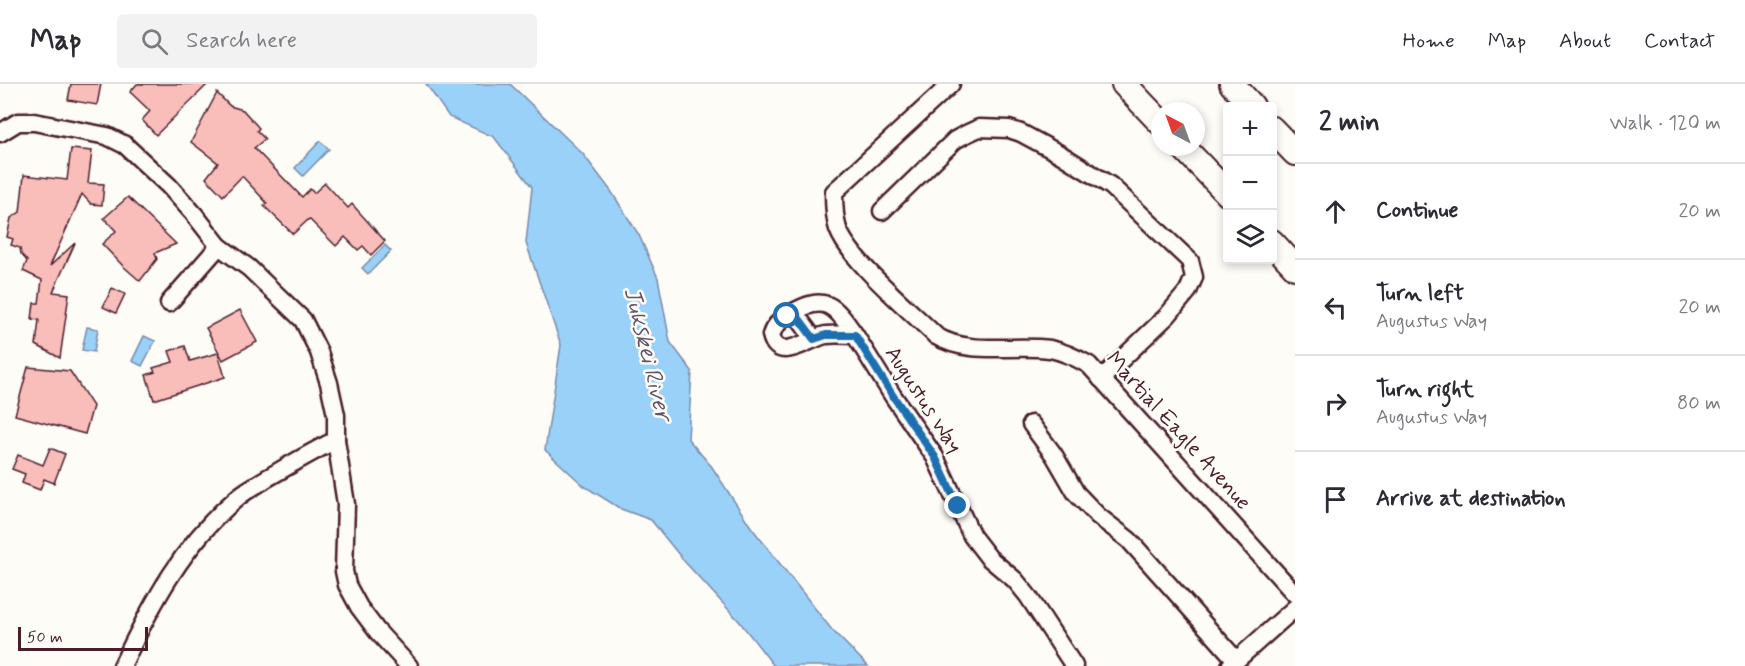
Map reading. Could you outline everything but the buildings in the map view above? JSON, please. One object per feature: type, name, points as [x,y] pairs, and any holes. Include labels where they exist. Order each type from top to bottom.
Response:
[{"type":"main road","points":[[1124,84],[1151,112]]},
{"type":"main road","points":[[1232,84],[1248,102]]},
{"type":"main road","points":[[1277,134],[1295,153]]},
{"type":"main road","points":[[1191,156],[1223,190]]},
{"type":"main road","points":[[1277,248],[1295,267]]},
{"type":"street","name":"Martial Eagle Avenue","points":[[951,84],[834,192],[838,229],[852,254],[936,336],[947,342],[965,347],[1052,350],[1074,356],[1089,365],[1295,594]]},
{"type":"street","points":[[0,134],[18,122],[34,122],[107,136],[125,145],[169,186],[219,246],[257,275],[303,320],[320,352],[336,415],[336,440],[346,504],[344,571],[347,585],[359,607],[377,631],[409,666]]},
{"type":"street","points":[[882,211],[955,141],[979,128],[1009,129],[1021,133],[1112,186],[1190,261],[1194,277],[1188,291],[1167,316],[1101,379]]},
{"type":"street","points":[[169,303],[219,246]]},
{"type":"street","name":"Augustus Way","points":[[855,335],[826,335],[787,350],[774,344],[772,339],[772,331],[777,324],[794,312],[815,303],[824,303],[839,312],[855,335],[893,396],[935,457],[972,536],[989,558],[1015,580],[1028,596],[1074,666]]},
{"type":"street","points":[[794,312],[814,339]]},
{"type":"street","points":[[1031,424],[1054,455],[1076,493],[1098,516],[1129,540],[1233,663],[1295,608]]},
{"type":"street","points":[[122,666],[140,627],[174,568],[202,531],[239,496],[302,456],[336,440]]},
{"type":"water","name":"Jukskei River","points":[[426,84],[510,84],[583,154],[611,191],[639,235],[658,278],[670,342],[692,371],[688,439],[712,467],[751,527],[832,630],[868,666],[774,666],[739,621],[684,561],[651,520],[621,509],[584,486],[545,450],[561,345],[526,243],[532,187],[494,137],[449,117]]},
{"type":"water","points":[[320,141],[329,149],[303,176],[295,168]]},
{"type":"water","points":[[385,245],[391,251],[368,274],[362,268]]},
{"type":"water","points":[[87,327],[98,329],[94,352],[82,350]]},
{"type":"water","points":[[144,336],[155,341],[142,366],[132,361]]},
{"type":"route","points":[[787,316],[794,312],[814,339],[826,335],[855,335],[935,457],[958,506]]}]
